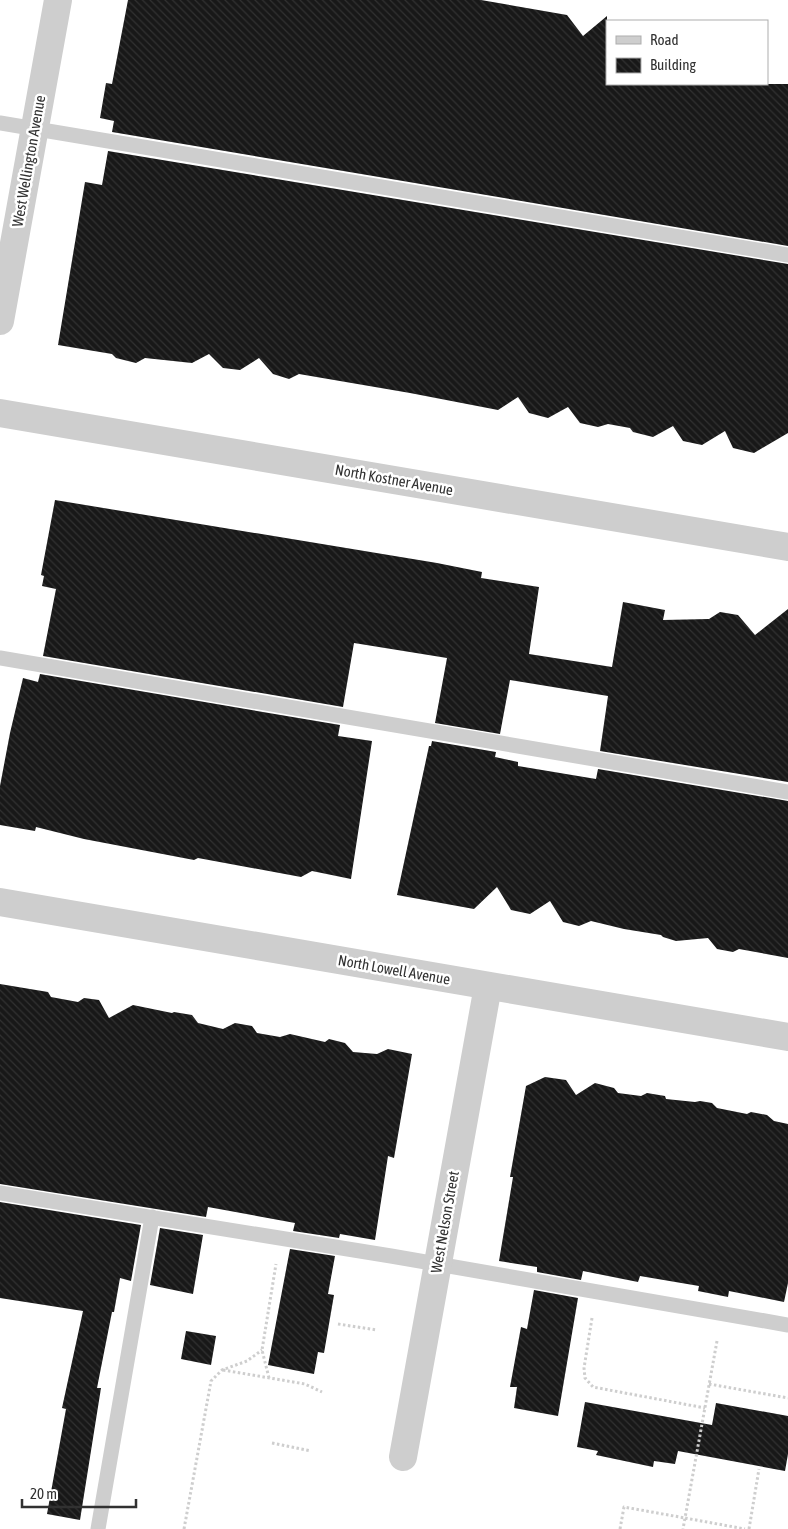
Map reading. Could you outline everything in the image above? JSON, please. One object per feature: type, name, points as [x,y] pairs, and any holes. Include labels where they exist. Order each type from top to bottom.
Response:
[{"type":"street","name":"West Wellington Avenue","points":[[0,321],[58,0]]},
{"type":"street","name":"North Kostner Avenue","points":[[0,413],[788,547]]},
{"type":"street","name":"North Lowell Avenue","points":[[0,902],[788,1036]]},
{"type":"street","name":"West Nelson Street","points":[[403,1457],[488,986]]},
{"type":"lane","points":[[0,123],[788,254]]},
{"type":"lane","points":[[0,658],[788,792]]},
{"type":"lane","points":[[0,1193],[788,1325]]},
{"type":"lane","points":[[98,1529],[152,1217]]},
{"type":"path","points":[[269,1378],[262,1350],[277,1261]]},
{"type":"path","points":[[597,1292],[584,1368],[585,1378],[594,1387],[705,1408]]},
{"type":"path","points":[[338,1324],[377,1330]]},
{"type":"path","points":[[683,1529],[718,1338]]},
{"type":"path","points":[[184,1529],[211,1381],[222,1370],[247,1361],[262,1350]]},
{"type":"path","points":[[222,1370],[304,1384],[322,1392]]},
{"type":"path","points":[[709,1384],[788,1398]]},
{"type":"path","points":[[272,1443],[311,1451]]},
{"type":"path","points":[[749,1529],[759,1469]]},
{"type":"path","points":[[620,1529],[624,1506],[745,1529]]},
{"type":"building","points":[[128,0],[481,0],[567,15],[583,36],[607,16],[606,85],[788,84],[788,246],[112,132],[114,121],[100,118],[106,83],[112,84]]},
{"type":"building","points":[[108,151],[788,264],[788,433],[754,453],[733,448],[725,431],[702,445],[683,441],[673,426],[653,437],[633,432],[630,428],[608,424],[598,427],[580,423],[568,407],[548,418],[529,413],[518,397],[498,410],[299,374],[289,379],[273,374],[259,358],[240,370],[223,368],[209,354],[192,363],[145,358],[136,363],[116,358],[112,354],[58,345],[85,182],[102,185]]},
{"type":"building","points":[[55,500],[437,563],[482,572],[481,578],[539,587],[529,654],[612,667],[623,602],[665,610],[663,620],[709,619],[720,612],[738,615],[755,635],[788,609],[788,782],[600,751],[608,696],[510,680],[500,734],[435,723],[447,658],[354,643],[343,707],[43,656],[56,589],[42,586],[44,576],[41,575]]},
{"type":"building","points":[[40,674],[340,725],[338,736],[372,741],[351,879],[312,871],[301,877],[198,858],[194,860],[84,839],[36,827],[35,831],[0,825],[0,786],[23,678],[38,682]]},
{"type":"building","points":[[432,741],[496,752],[495,757],[518,762],[518,766],[596,779],[598,769],[788,801],[788,958],[739,949],[733,952],[717,949],[708,938],[676,941],[661,935],[591,921],[579,926],[563,922],[550,901],[530,914],[511,910],[497,887],[474,909],[397,895],[429,746],[431,746]]},
{"type":"building","points":[[0,984],[48,992],[51,997],[78,1002],[84,998],[99,1000],[109,1018],[133,1005],[192,1015],[198,1023],[223,1029],[235,1023],[252,1026],[257,1033],[280,1037],[290,1034],[325,1042],[329,1039],[345,1043],[353,1052],[377,1054],[388,1049],[412,1054],[394,1158],[388,1156],[375,1240],[340,1234],[339,1238],[293,1231],[295,1223],[208,1207],[206,1217],[0,1184]]},
{"type":"building","points":[[545,1077],[566,1080],[576,1095],[595,1083],[614,1088],[618,1093],[641,1096],[647,1093],[665,1096],[666,1099],[712,1103],[717,1108],[747,1114],[751,1112],[767,1115],[774,1121],[788,1124],[788,1283],[784,1302],[729,1291],[728,1297],[698,1291],[699,1286],[640,1276],[638,1282],[583,1271],[581,1280],[537,1272],[537,1267],[499,1261],[513,1177],[510,1177],[526,1086]]},
{"type":"building","points":[[0,1202],[141,1225],[131,1281],[120,1278],[114,1312],[112,1312],[97,1388],[101,1388],[80,1520],[47,1514],[66,1409],[62,1408],[83,1311],[0,1298]]},
{"type":"building","points":[[160,1228],[203,1235],[193,1294],[150,1285]]},
{"type":"building","points":[[290,1249],[335,1256],[328,1294],[334,1295],[324,1353],[318,1352],[314,1374],[268,1365]]},
{"type":"building","points":[[534,1290],[578,1298],[558,1416],[514,1408],[517,1387],[510,1387],[521,1327],[527,1329]]},
{"type":"building","points":[[186,1331],[216,1336],[211,1365],[181,1359]]},
{"type":"building","points":[[585,1402],[712,1425],[716,1403],[788,1416],[788,1454],[785,1471],[678,1451],[675,1464],[654,1461],[653,1467],[596,1455],[598,1451],[577,1447]]}]
